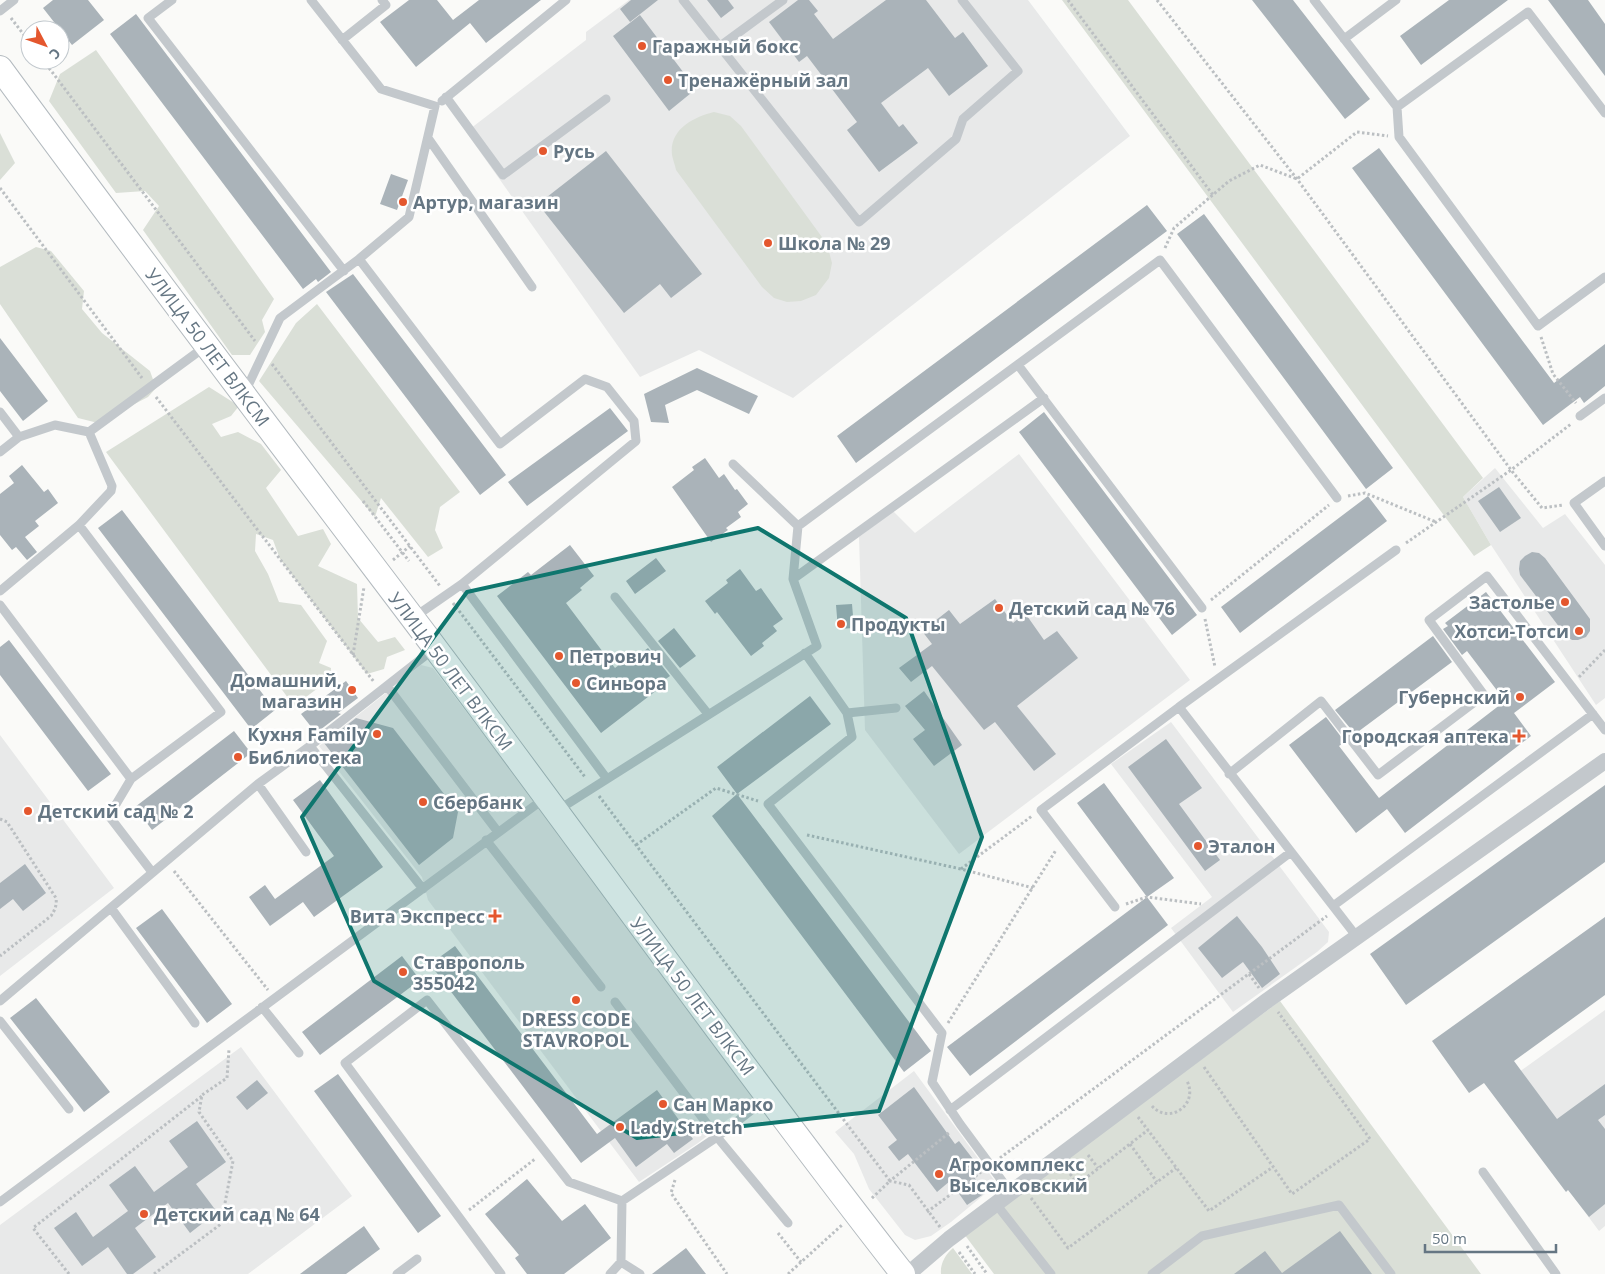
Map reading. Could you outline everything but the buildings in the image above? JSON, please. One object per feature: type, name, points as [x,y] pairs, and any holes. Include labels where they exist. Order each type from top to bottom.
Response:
[{"type":"street","name":"УЛИЦА 50 ЛЕТ ВЛКСМ","points":[[1,72],[435,648],[768,1097],[903,1274]]},
{"type":"street","points":[[908,1274],[958,1239],[996,1204],[1268,1000],[1605,762]]},
{"type":"lane","points":[[2,10],[14,0]]},
{"type":"lane","points":[[172,0],[148,18],[344,271]]},
{"type":"lane","points":[[311,0],[381,89],[435,106]]},
{"type":"lane","points":[[342,40],[386,5],[382,0]]},
{"type":"lane","points":[[244,394],[280,318],[344,271],[409,217],[435,106],[566,0]]},
{"type":"lane","points":[[683,0],[859,222],[956,139],[963,119],[1018,72],[962,0]]},
{"type":"lane","points":[[719,46],[783,0]]},
{"type":"lane","points":[[1314,0],[1397,107],[1399,137],[1538,326],[1605,277]]},
{"type":"lane","points":[[1344,39],[1396,0]]},
{"type":"lane","points":[[1397,107],[1528,12],[1605,113]]},
{"type":"lane","points":[[446,97],[503,175],[606,100]]},
{"type":"lane","points":[[428,138],[532,286]]},
{"type":"lane","points":[[359,259],[500,444],[585,379],[607,387],[634,421],[636,441],[462,584],[412,619]]},
{"type":"lane","points":[[0,1202],[423,889],[486,840],[551,805],[593,788],[816,646],[793,578],[798,526],[1160,260],[1338,498]]},
{"type":"lane","points":[[0,452],[19,437],[55,425],[89,432],[206,346]]},
{"type":"lane","points":[[1018,365],[1202,608]]},
{"type":"lane","points":[[793,578],[1044,398]]},
{"type":"lane","points":[[1582,415],[1605,398]]},
{"type":"lane","points":[[0,412],[19,437]]},
{"type":"lane","points":[[0,592],[79,525],[111,491],[112,486],[89,432]]},
{"type":"lane","points":[[733,464],[798,526]]},
{"type":"lane","points":[[1605,481],[1574,504],[1605,546]]},
{"type":"lane","points":[[79,525],[221,712],[131,779],[110,816],[152,872]]},
{"type":"lane","points":[[1115,907],[1041,810],[1396,550]]},
{"type":"lane","points":[[1229,774],[1321,701],[1378,775],[1484,696],[1429,620],[1487,576],[1605,730]]},
{"type":"lane","points":[[462,584],[607,779]]},
{"type":"lane","points":[[615,597],[708,714]]},
{"type":"lane","points":[[0,605],[131,779]]},
{"type":"lane","points":[[0,1001],[258,784],[310,746],[435,648]]},
{"type":"lane","points":[[805,653],[848,713],[852,737],[768,804],[942,1032],[932,1082],[950,1110],[1011,1193]]},
{"type":"lane","points":[[384,688],[498,832]]},
{"type":"lane","points":[[848,713],[896,708]]},
{"type":"lane","points":[[1179,708],[1358,937]]},
{"type":"lane","points":[[1335,908],[1593,714]]},
{"type":"lane","points":[[310,746],[423,889]]},
{"type":"lane","points":[[258,784],[306,852]]},
{"type":"lane","points":[[486,840],[601,987]]},
{"type":"lane","points":[[950,1110],[1291,852]]},
{"type":"lane","points":[[111,908],[195,1023]]},
{"type":"lane","points":[[501,1274],[346,1063],[428,1000],[570,1182],[622,1200]]},
{"type":"lane","points":[[615,1002],[717,1137],[788,1223]]},
{"type":"lane","points":[[262,1007],[299,1053]]},
{"type":"lane","points":[[0,1021],[69,1109]]},
{"type":"lane","points":[[622,1200],[717,1137],[768,1097]]},
{"type":"lane","points":[[1483,1172],[1556,1274]]},
{"type":"lane","points":[[610,1274],[620,1262],[622,1200]]},
{"type":"lane","points":[[996,1204],[1051,1274]]},
{"type":"lane","points":[[1152,1274],[1202,1236],[1339,1205],[1391,1274]]},
{"type":"lane","points":[[397,1274],[417,1259]]},
{"type":"lane","points":[[620,1262],[640,1274]]},
{"type":"path","points":[[1068,0],[1213,195]]},
{"type":"path","points":[[1164,0],[1158,2],[1297,179],[1511,470],[1542,508],[1574,504]]},
{"type":"path","points":[[2,10],[20,31]]},
{"type":"path","points":[[51,70],[890,1181],[909,1186],[927,1212],[958,1239],[987,1274]]},
{"type":"path","points":[[1297,179],[1357,132],[1399,137]]},
{"type":"path","points":[[1160,260],[1174,228],[1229,181],[1260,166],[1297,179]]},
{"type":"path","points":[[0,188],[149,388],[384,688]]},
{"type":"path","points":[[1396,550],[1511,470],[1582,415],[1553,374],[1538,326]]},
{"type":"path","points":[[1218,679],[1202,608],[1338,498],[1365,493],[1436,522]]},
{"type":"path","points":[[364,501],[409,561]]},
{"type":"path","points":[[1571,685],[1605,650]]},
{"type":"path","points":[[636,845],[716,788],[768,804]]},
{"type":"path","points":[[961,869],[1041,810]]},
{"type":"path","points":[[0,819],[7,822],[56,898],[57,903],[51,916],[0,956]]},
{"type":"path","points":[[789,831],[961,869],[1033,888]]},
{"type":"path","points":[[942,1032],[1063,839]]},
{"type":"path","points":[[166,861],[274,998]]},
{"type":"path","points":[[1115,907],[1147,898],[1218,907]]},
{"type":"path","points":[[927,1212],[1335,908]]},
{"type":"path","points":[[1204,1067],[1292,1194],[1370,1139],[1277,1012]]},
{"type":"path","points":[[69,1274],[33,1228],[202,1095],[227,1078],[229,1031]]},
{"type":"path","points":[[1152,1106],[1156,1110],[1169,1113],[1184,1107],[1189,1100],[1190,1093],[1186,1080]]},
{"type":"path","points":[[154,1274],[221,1224],[233,1161],[199,1112],[202,1095]]},
{"type":"path","points":[[1138,1117],[1209,1211],[1273,1167]]},
{"type":"path","points":[[788,1274],[890,1181],[960,1124]]},
{"type":"path","points":[[1068,1170],[1078,1184],[1148,1130]]},
{"type":"path","points":[[1130,1144],[1157,1182]]},
{"type":"path","points":[[459,1218],[545,1151]]},
{"type":"path","points":[[1088,1155],[1098,1168]]},
{"type":"path","points":[[681,1161],[670,1193],[727,1274]]},
{"type":"path","points":[[1031,1198],[1068,1248],[1176,1168]]},
{"type":"path","points":[[958,1239],[974,1241]]},
{"type":"path","points":[[958,1239],[959,1252],[975,1274]]},
{"type":"path","points":[[958,1239],[959,1252]]},
{"type":"highlighted area","points":[[758,528],[906,618],[982,837],[879,1111],[637,1138],[374,981],[302,817],[467,592]]},
{"type":"shaded area","name":"Школа № 29","points":[[629,0],[1028,0],[1130,136],[793,398],[699,350],[640,377],[466,132],[586,40],[586,32]]},
{"type":"shaded area","points":[[1062,0],[1128,0],[1483,478],[1463,497],[1491,545],[1474,556]]},
{"type":"shaded area","points":[[96,50],[274,299],[262,320],[265,332],[250,355],[232,355],[143,230],[159,206],[145,191],[116,193],[49,101],[60,74],[70,70],[70,67]]},
{"type":"shaded area","points":[[714,112],[730,116],[741,126],[827,244],[832,263],[829,278],[816,295],[801,301],[787,302],[774,298],[762,287],[676,170],[672,155],[674,138],[691,121]]},
{"type":"shaded area","points":[[0,133],[15,163],[0,180]]},
{"type":"shaded area","points":[[36,247],[51,251],[84,291],[82,309],[102,333],[150,371],[156,388],[148,397],[98,423],[78,418],[0,304],[0,267]]},
{"type":"shaded area","points":[[317,304],[460,492],[440,507],[435,530],[443,548],[428,557],[381,498],[375,517],[259,381],[296,323]]},
{"type":"shaded area","points":[[209,387],[239,406],[231,416],[212,424],[221,437],[238,432],[261,444],[281,470],[266,488],[298,536],[323,529],[331,544],[318,566],[357,584],[358,618],[378,642],[395,637],[405,650],[387,657],[384,669],[367,674],[280,559],[273,540],[256,534],[255,551],[268,574],[279,602],[301,605],[327,641],[319,663],[331,668],[330,679],[294,706],[106,452]]},
{"type":"shaded area","name":"Детский сад № 76","points":[[1019,454],[1190,680],[959,854],[865,730],[859,537],[893,511],[915,533]]},
{"type":"shaded area","points":[[1495,468],[1543,528],[1565,514],[1605,565],[1605,698],[1596,705],[1491,545],[1463,497]]},
{"type":"shaded area","points":[[421,665],[433,668],[752,1088],[752,1100],[698,1143],[639,1182],[428,900],[422,877],[319,746]]},
{"type":"shaded area","points":[[1171,722],[1329,932],[1328,942],[1317,952],[1233,1012],[1171,928],[1212,897],[1111,764]]},
{"type":"shaded area","name":"Детский сад № 2","points":[[0,735],[114,888],[0,976]]},
{"type":"shaded area","points":[[1280,1001],[1481,1274],[994,1274],[964,1234]]},
{"type":"shaded area","points":[[1605,1010],[1605,1226],[1599,1231],[1494,1090]]},
{"type":"shaded area","points":[[241,1047],[352,1196],[248,1274],[0,1274],[0,1225]]},
{"type":"shaded area","points":[[914,1071],[997,1184],[931,1236],[915,1240],[905,1235],[869,1189],[854,1154],[835,1132]]},
{"type":"shaded area","points":[[953,1248],[972,1274],[941,1274],[944,1260]]},
{"type":"place","name":"Гаражный бокс","points":[[642,46]]},
{"type":"place","name":"Тренажёрный зал","points":[[668,80]]},
{"type":"place","name":"Русь","points":[[543,151]]},
{"type":"place","name":"Артур, магазин","points":[[403,202]]},
{"type":"place","name":"Школа № 29","points":[[768,243]]},
{"type":"place","name":"Застолье","points":[[1565,602]]},
{"type":"place","name":"Детский сад № 76","points":[[999,608]]},
{"type":"place","name":"Продукты","points":[[841,624]]},
{"type":"place","name":"Хотси-Тотси","points":[[1579,631]]},
{"type":"place","name":"Петрович","points":[[559,656]]},
{"type":"place","name":"Синьора","points":[[576,683]]},
{"type":"place","name":"Домашний, магазин","points":[[352,690]]},
{"type":"place","name":"Губернский","points":[[1520,697]]},
{"type":"place","name":"Кухня Family","points":[[377,734]]},
{"type":"place","name":"Городская аптека","points":[[1519,736]]},
{"type":"place","name":"Библиотека","points":[[238,757]]},
{"type":"place","name":"Сбербанк","points":[[423,802]]},
{"type":"place","name":"Детский сад № 2","points":[[28,811]]},
{"type":"place","name":"Эталон","points":[[1198,846]]},
{"type":"place","name":"Вита Экспресс","points":[[495,916]]},
{"type":"place","name":"Ставрополь 355042","points":[[403,972]]},
{"type":"place","name":"DRESS CODE STAVROPOL","points":[[576,1000]]},
{"type":"place","name":"Сан Марко","points":[[663,1104]]},
{"type":"place","name":"Lady Stretch","points":[[620,1127]]},
{"type":"place","name":"Агрокомплекс Выселковский","points":[[939,1174]]},
{"type":"place","name":"Детский сад № 64","points":[[144,1214]]}]
